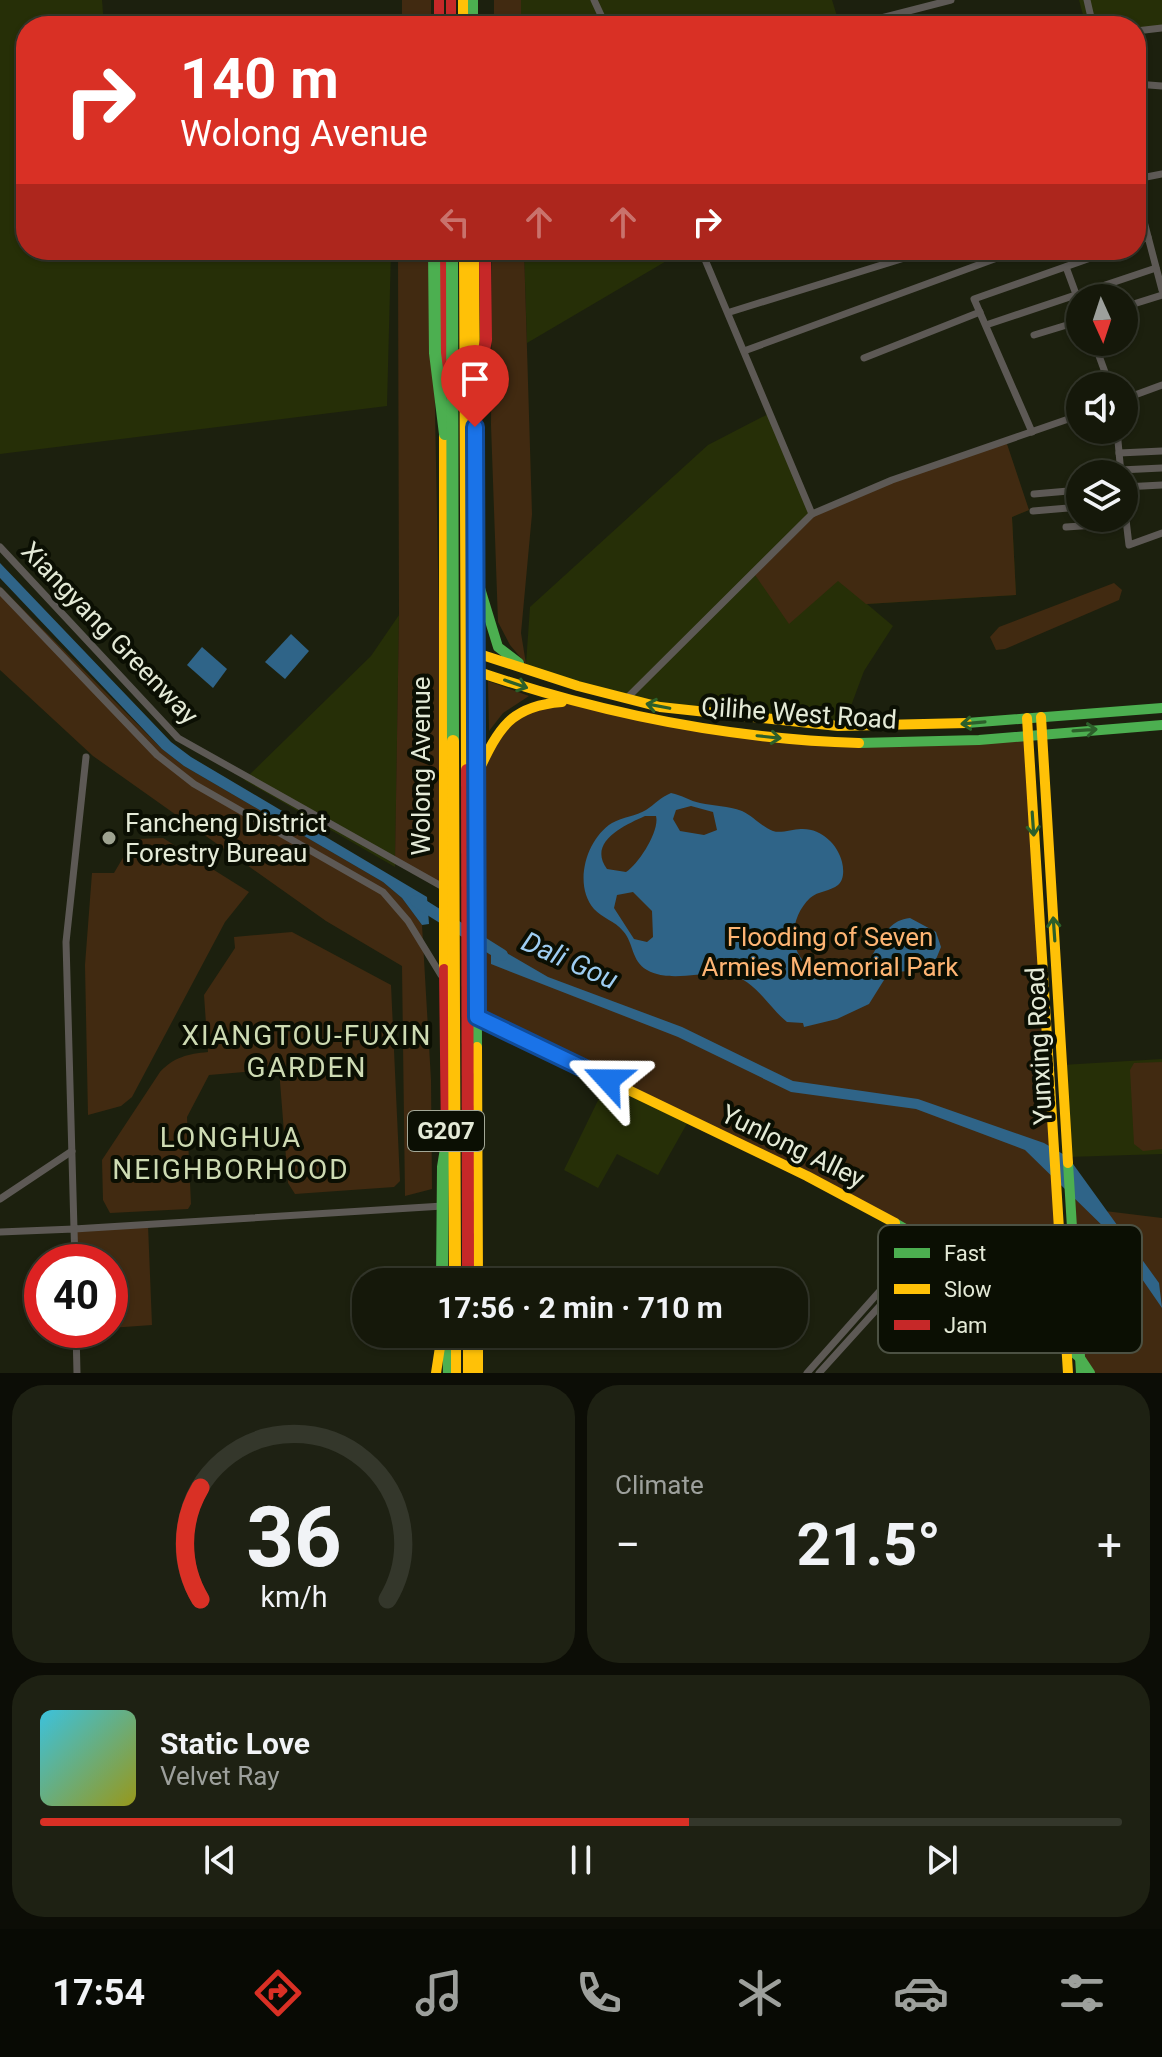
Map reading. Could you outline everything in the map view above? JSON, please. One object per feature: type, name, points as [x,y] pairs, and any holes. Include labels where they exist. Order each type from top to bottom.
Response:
[{"type":"main road","points":[[434,260],[435,353],[451,490]]},
{"type":"main road","name":"Wolong Avenue","points":[[441,260],[445,1268]]},
{"type":"main road","points":[[452,260],[451,490],[460,1088],[467,1268]]},
{"type":"main road","points":[[455,1268],[460,1088],[465,260]]},
{"type":"main road","name":"G207","points":[[474,260],[478,654],[476,1268]]},
{"type":"main road","points":[[466,437],[486,340],[485,260]]},
{"type":"main road","points":[[477,579],[498,647],[513,661],[550,678]]},
{"type":"main road","name":"Qilihe West Road","points":[[443,643],[626,699],[743,719],[838,726],[934,726],[1162,708]]},
{"type":"main road","name":"Qilihe West Road","points":[[442,658],[572,702],[697,730],[777,738],[910,742],[1162,725]]},
{"type":"main road","points":[[477,774],[497,730],[517,712],[535,702],[572,702]]},
{"type":"main road","name":"Yunxing Road","points":[[1041,717],[1072,1225]]},
{"type":"main road","name":"Yunxing Road","points":[[1027,718],[1058,1225]]},
{"type":"main road","name":"Yunlong Alley","points":[[477,1017],[807,1176],[898,1225]]},
{"type":"main road","points":[[445,1268],[443,1167],[460,1088]]},
{"type":"main road","points":[[460,1088],[475,1170],[476,1268]]},
{"type":"main road","points":[[438,1373],[442,1348]]},
{"type":"main road","points":[[445,1348],[448,1373]]},
{"type":"main road","points":[[456,1348],[456,1373]]},
{"type":"main road","points":[[468,1348],[468,1373]]},
{"type":"main road","points":[[477,1348],[477,1373]]},
{"type":"main road","name":"Yunxing Road","points":[[1066,1353],[1068,1373]]},
{"type":"main road","name":"Yunlong Alley","points":[[1071,1353],[1080,1358]]},
{"type":"main road","name":"Yunxing Road","points":[[1080,1353],[1081,1373]]},
{"type":"main road","points":[[1080,1358],[1090,1373]]},
{"type":"street","points":[[889,16],[951,0]]},
{"type":"street","points":[[1138,302],[1162,293],[1146,232]]},
{"type":"street","points":[[706,260],[812,514]]},
{"type":"street","points":[[730,312],[898,260]]},
{"type":"street","points":[[744,351],[992,260]]},
{"type":"street","points":[[1032,432],[974,299],[1085,260]]},
{"type":"street","points":[[1066,267],[1072,284]]},
{"type":"street","points":[[1107,284],[1156,268]]},
{"type":"street","points":[[986,325],[1066,297]]},
{"type":"street","points":[[864,358],[980,312]]},
{"type":"street","points":[[1034,335],[1066,325]]},
{"type":"street","points":[[1138,394],[1162,385]]},
{"type":"street","points":[[626,699],[812,514],[892,480],[1066,420]]},
{"type":"street","points":[[1118,444],[1120,460]]},
{"type":"street","points":[[1119,453],[1162,451]]},
{"type":"street","points":[[1138,470],[1162,468]]},
{"type":"street","points":[[1138,486],[1162,485]]},
{"type":"street","points":[[1034,494],[1066,491]]},
{"type":"street","points":[[1033,511],[1066,508]]},
{"type":"street","points":[[1127,532],[1129,545],[1162,533]]},
{"type":"street","name":"Xiangyang Greenway","points":[[0,547],[178,738],[444,894]]},
{"type":"street","points":[[0,591],[157,755],[194,784],[383,892],[408,921],[445,980]]},
{"type":"street","points":[[74,1244],[66,942],[86,757]]},
{"type":"street","points":[[0,1199],[72,1151]]},
{"type":"street","points":[[0,1232],[447,1205]]},
{"type":"street","points":[[807,1373],[878,1297]]},
{"type":"street","points":[[819,1373],[878,1303]]},
{"type":"street","points":[[76,1348],[77,1373]]},
{"type":"shaded area","points":[[0,0],[102,0],[103,16],[16,16],[16,260],[391,260],[387,406],[0,454]]},
{"type":"shaded area","points":[[521,0],[832,0],[837,16],[521,16]]},
{"type":"shaded area","points":[[1079,0],[1162,0],[1162,28],[1146,30],[1146,16],[1083,16]]},
{"type":"shaded area","points":[[524,260],[668,260],[527,343]]},
{"type":"shaded area","points":[[770,413],[812,514],[1029,510],[1012,517],[1016,595],[867,604],[893,626],[864,671],[845,722],[642,701],[551,676],[526,664],[530,607],[708,445]]},
{"type":"shaded area","points":[[399,615],[395,867],[244,780],[371,656]]},
{"type":"shaded area","points":[[1162,1059],[1162,1154],[1068,1157],[1062,1065]]},
{"type":"shaded area","points":[[608,1080],[689,1120],[658,1175],[617,1154],[598,1188],[564,1170]]},
{"type":"green space","points":[[402,0],[431,0],[431,16],[402,16]]},
{"type":"green space","points":[[494,0],[521,0],[521,16],[494,16]]},
{"type":"green space","points":[[398,260],[432,260],[444,888],[395,862],[399,615]]},
{"type":"green space","points":[[492,260],[524,260],[532,514],[521,633],[526,664],[510,645],[498,622],[491,425]]},
{"type":"green space","points":[[1006,441],[1029,510],[1012,517],[1016,595],[866,604],[838,581],[789,624],[753,572],[812,514],[892,480]]},
{"type":"green space","points":[[1114,583],[1122,590],[1119,600],[1005,649],[996,650],[990,637],[999,627]]},
{"type":"green space","points":[[0,586],[162,749],[184,766],[383,882],[402,898],[422,925],[431,1080],[432,1189],[405,1196],[402,966],[326,921],[93,756],[0,670]]},
{"type":"green space","points":[[488,681],[529,696],[503,713],[489,731]]},
{"type":"green space","name":"Flooding of Seven Armies Memorial Park","points":[[572,702],[652,721],[868,743],[1027,735],[1058,1225],[898,1225],[477,1017],[477,774],[503,733],[526,712]]},
{"type":"green space","points":[[163,838],[249,892],[225,922],[132,1097],[121,1106],[88,1115],[85,965],[92,873],[114,873],[134,839]]},
{"type":"green space","points":[[292,932],[391,985],[400,1181],[394,1187],[295,1194],[288,1183],[279,1069],[209,1075],[187,1117],[191,1204],[188,1209],[110,1213],[103,1200],[102,1160],[160,1072],[182,1057],[208,1052],[204,995],[235,948],[234,937]]},
{"type":"green space","points":[[1162,1062],[1162,1149],[1143,1151],[1134,1144],[1130,1070],[1134,1063]]},
{"type":"green space","points":[[1068,1157],[1105,1211],[1162,1218],[1162,1373],[1090,1373],[1080,1358],[1080,1353],[1142,1353],[1142,1225],[1072,1225]]},
{"type":"green space","points":[[148,1225],[152,1325],[128,1327],[128,1244],[74,1244],[74,1229]]},
{"type":"water","points":[[0,563],[171,742],[191,757],[427,897],[429,924],[422,925],[402,898],[383,882],[184,766],[162,749],[0,578]]},
{"type":"water","points":[[291,634],[309,651],[285,679],[265,662]]},
{"type":"water","points":[[202,647],[227,669],[213,688],[187,665]]},
{"type":"water","points":[[671,793],[696,802],[742,811],[773,831],[799,829],[817,832],[833,844],[842,862],[841,880],[835,887],[810,898],[795,923],[797,952],[810,967],[837,975],[858,971],[889,928],[898,921],[910,918],[936,932],[941,947],[932,969],[896,972],[884,980],[869,1004],[837,1019],[804,1027],[803,1023],[787,1022],[753,987],[736,977],[726,974],[666,976],[647,970],[638,962],[623,931],[594,909],[588,899],[584,888],[585,863],[603,830],[616,821],[646,810]],"holes":[[[691,806],[713,812],[717,830],[704,835],[680,831],[673,819],[676,810]],[[645,816],[656,816],[655,830],[647,846],[626,872],[607,869],[602,859],[605,843],[619,830]],[[633,892],[652,911],[653,937],[647,942],[634,939],[614,908],[617,895]]]},
{"type":"water","points":[[491,944],[548,977],[682,1027],[793,1081],[918,1099],[1044,1143],[1068,1157],[1117,1225],[1102,1225],[1025,1150],[916,1109],[791,1092],[678,1037],[491,964]]},
{"type":"water","points":[[1142,1259],[1159,1283],[1162,1308],[1142,1279]]},
{"type":"waterway","name":"Dali Gou","points":[[416,901],[502,955]]},
{"type":"traffic: fast","points":[[473,0],[473,16]]},
{"type":"traffic: fast","points":[[434,260],[435,353],[445,434]]},
{"type":"traffic: fast","points":[[452,260],[453,741]]},
{"type":"traffic: fast","points":[[475,401],[477,1047]]},
{"type":"traffic: fast","points":[[479,585],[498,647],[519,663]]},
{"type":"traffic: fast","points":[[967,723],[1162,708]]},
{"type":"traffic: fast","points":[[859,743],[979,740],[1162,725]]},
{"type":"traffic: fast","points":[[442,1268],[443,1167],[449,1130]]},
{"type":"traffic: fast","points":[[1068,1163],[1072,1225]]},
{"type":"traffic: fast","points":[[447,1348],[448,1373]]},
{"type":"traffic: fast","points":[[1074,1353],[1090,1373]]},
{"type":"traffic: fast","points":[[1080,1353],[1081,1373]]},
{"type":"traffic: slow","points":[[463,0],[463,16]]},
{"type":"traffic: slow","points":[[465,260],[467,770]]},
{"type":"traffic: slow","points":[[474,260],[475,383]]},
{"type":"traffic: slow","points":[[444,425],[444,969]]},
{"type":"traffic: slow","points":[[470,651],[578,686],[660,707],[838,726],[967,723]]},
{"type":"traffic: slow","points":[[470,669],[566,699],[662,721],[760,736],[859,743]]},
{"type":"traffic: slow","points":[[478,772],[508,722],[530,708],[562,702]]},
{"type":"traffic: slow","points":[[1041,717],[1068,1163]]},
{"type":"traffic: slow","points":[[1027,718],[1059,1225]]},
{"type":"traffic: slow","points":[[453,741],[455,1268]]},
{"type":"traffic: slow","points":[[477,1017],[807,1176],[895,1223]]},
{"type":"traffic: slow","points":[[477,1047],[478,1268]]},
{"type":"traffic: slow","points":[[436,1373],[440,1348]]},
{"type":"traffic: slow","points":[[456,1348],[456,1373]]},
{"type":"traffic: slow","points":[[468,1348],[468,1373]]},
{"type":"traffic: slow","points":[[478,1348],[478,1373]]},
{"type":"traffic: slow","points":[[1067,1353],[1068,1373]]},
{"type":"traffic: jam","points":[[439,0],[439,16]]},
{"type":"traffic: jam","points":[[451,0],[451,16]]},
{"type":"traffic: jam","points":[[441,260],[444,387]]},
{"type":"traffic: jam","points":[[472,410],[486,340],[485,260]]},
{"type":"traffic: jam","points":[[467,770],[468,1268]]},
{"type":"traffic: jam","points":[[444,969],[446,1139]]},
{"type":"place","name":"Fancheng District Forestry Bureau","points":[[109,838]]},
{"type":"district","name":"XIANGTOU-FUXIN GARDEN","points":[[307,1051]]},
{"type":"district","name":"LONGHUA NEIGHBORHOOD","points":[[231,1153]]},
{"type":"route","points":[[475,427],[477,1017],[608,1080]]}]
